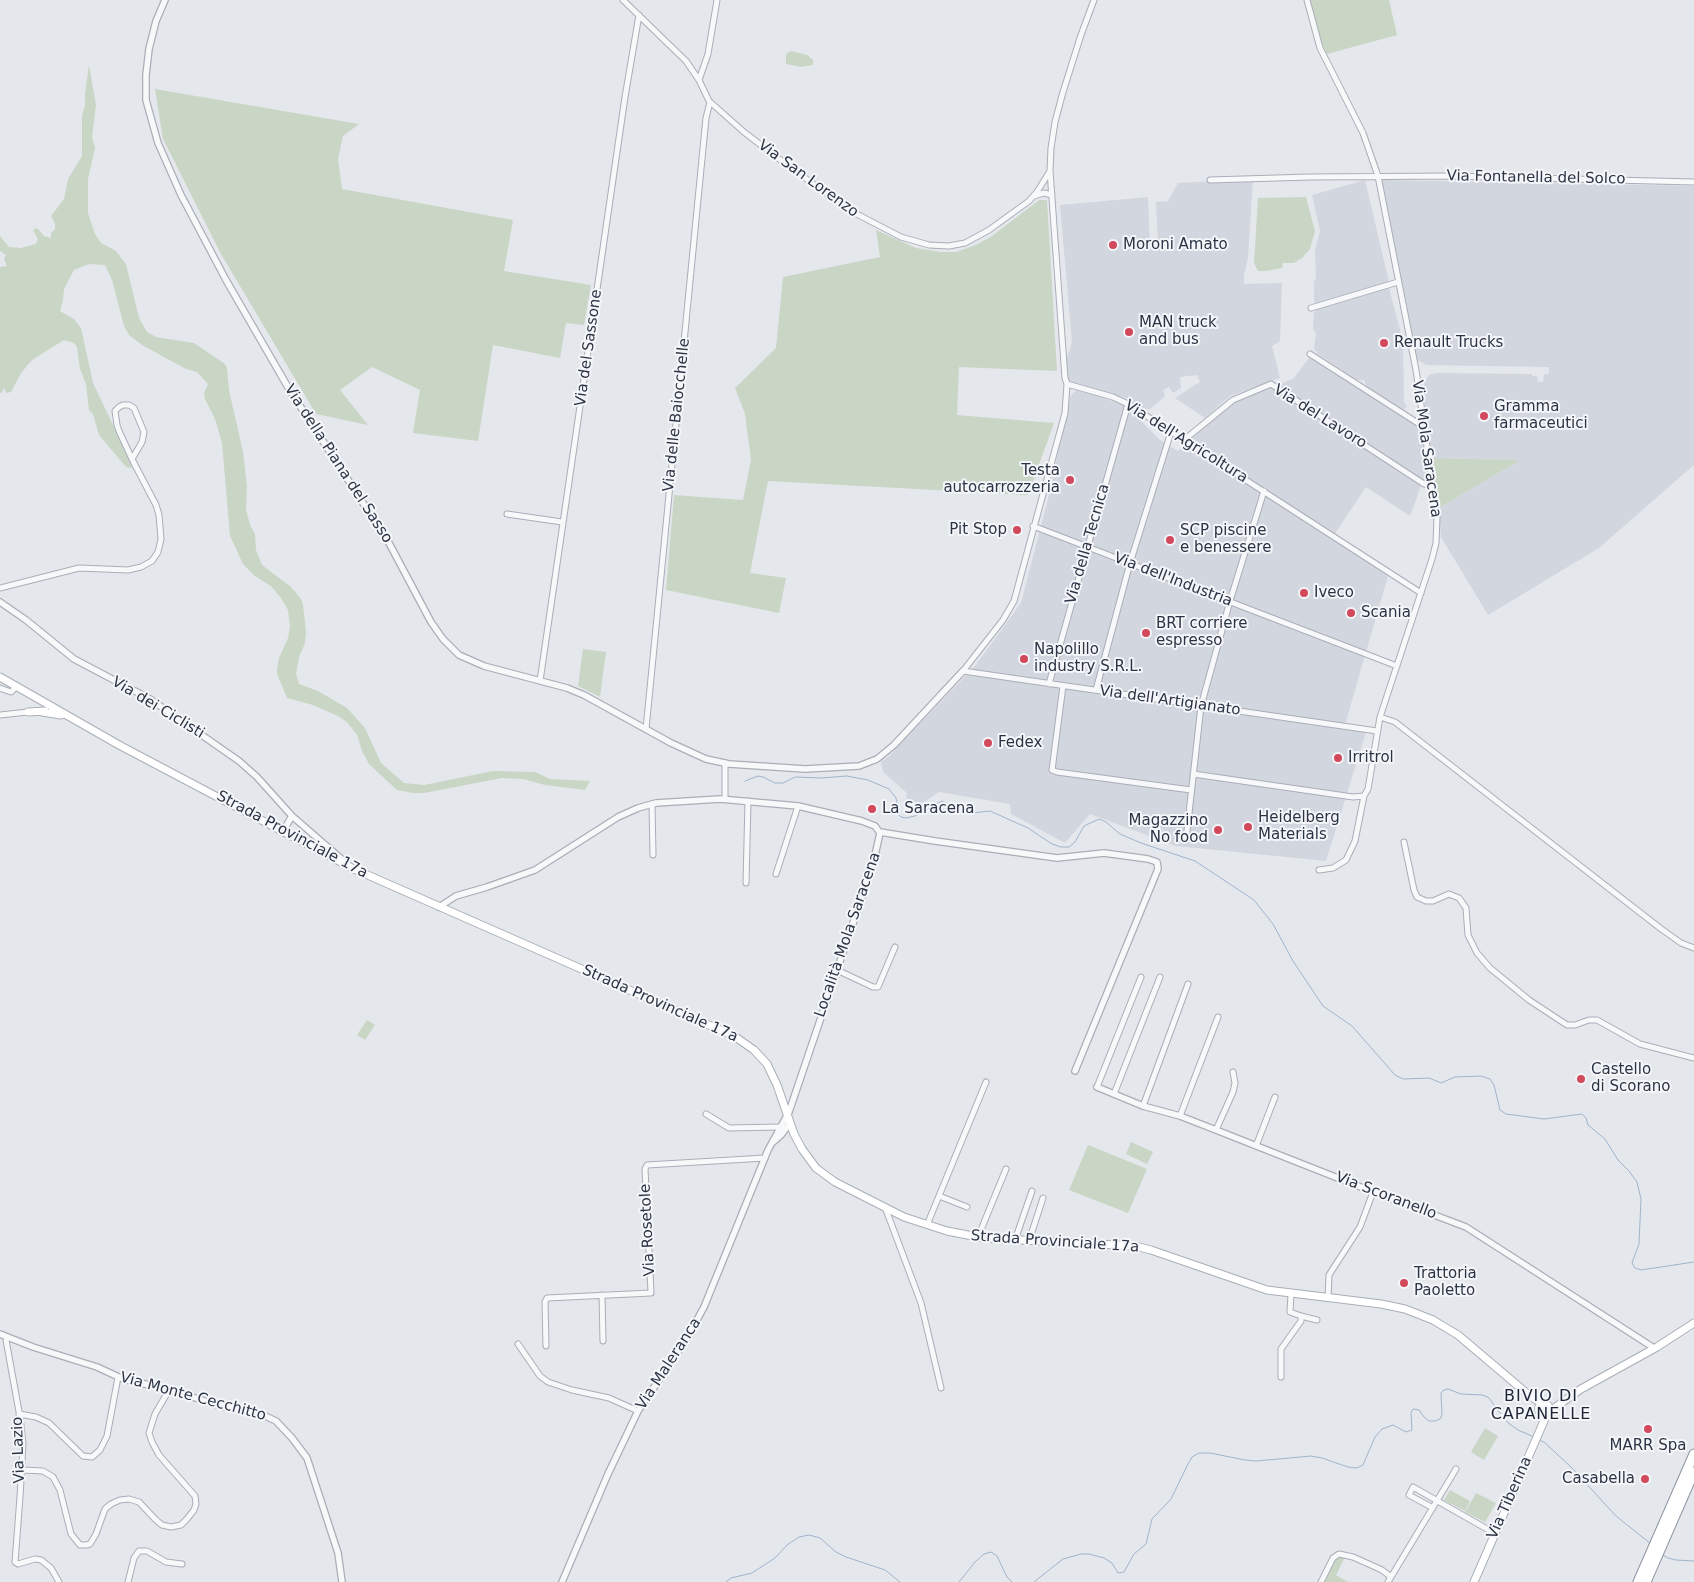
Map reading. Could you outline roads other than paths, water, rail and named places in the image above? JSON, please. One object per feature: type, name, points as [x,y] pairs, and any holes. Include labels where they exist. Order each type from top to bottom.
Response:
[{"type":"highway","points":[[1646,1582],[1654,1554],[1694,1454]]},
{"type":"highway","points":[[1659,1542],[1694,1472]]},
{"type":"highway","points":[[1638,1582],[1654,1554]]},
{"type":"main road","name":"Strada Provinciale 17a","points":[[0,677],[66,716],[348,866],[742,1040],[757,1052],[767,1064],[802,1149],[820,1172],[884,1207],[927,1226],[978,1237],[1120,1244],[1143,1248],[1257,1287],[1291,1294],[1391,1306],[1428,1318],[1468,1342],[1544,1409]]},
{"type":"main road","points":[[28,712],[34,705],[31,696]]},
{"type":"main road","points":[[28,712],[49,706]]},
{"type":"main road","points":[[42,712],[49,706]]},
{"type":"main road","points":[[28,712],[66,716]]},
{"type":"main road","points":[[1672,1338],[1694,1318]]},
{"type":"main road","name":"Via Tiberina","points":[[1474,1582],[1540,1429],[1544,1409],[1562,1401],[1672,1338],[1694,1323]]},
{"type":"street","name":"Via della Piana del Sasso","points":[[165,0],[156,21],[149,49],[146,84],[147,107],[155,136],[180,195],[209,250],[289,389],[389,543],[419,602],[439,633],[455,651],[469,661],[492,669],[588,696],[686,751],[711,760],[725,763],[810,769],[866,764],[879,757],[892,747],[964,671]]},
{"type":"street","name":"Via San Lorenzo","points":[[623,0],[684,59],[699,80],[710,102],[770,152],[849,210],[894,234],[915,242],[949,246],[965,243],[988,230],[1034,196]]},
{"type":"street","points":[[699,80],[708,54],[717,0]]},
{"type":"street","points":[[964,671],[1011,608],[1064,415],[1067,384],[1065,378],[1050,171],[1052,140],[1061,100],[1094,0]]},
{"type":"street","name":"Via Mola Saracena","points":[[1307,0],[1320,48],[1363,133],[1378,176],[1416,370],[1437,517],[1436,543],[1432,560],[1380,717],[1368,789],[1364,796],[1356,841],[1346,860],[1333,868],[1319,870]]},
{"type":"street","name":"Via del Sassone","points":[[540,681],[625,97],[639,15]]},
{"type":"street","name":"Via delle Baiocchelle","points":[[646,729],[705,128],[710,102]]},
{"type":"street","points":[[1034,196],[1050,171]]},
{"type":"street","name":"Via Fontanella del Solco","points":[[1210,180],[1460,176],[1694,182]]},
{"type":"street","points":[[1034,196],[1044,193],[1052,195]]},
{"type":"street","points":[[1311,308],[1398,282]]},
{"type":"street","points":[[1310,354],[1424,427]]},
{"type":"street","name":"Via dell'Agricoltura","points":[[1067,384],[1113,397],[1128,404],[1420,593]]},
{"type":"street","name":"Via del Lavoro","points":[[1184,440],[1233,400],[1271,384],[1424,484],[1433,487]]},
{"type":"street","name":"Via della Tecnica","points":[[1049,684],[1086,547],[1128,404]]},
{"type":"street","points":[[0,588],[76,569],[128,570],[141,567],[152,561],[158,552],[161,539],[159,515],[155,503],[132,460],[115,418],[116,410],[123,405],[129,405],[134,408],[144,432],[142,442],[132,460]]},
{"type":"street","points":[[1096,690],[1130,563],[1171,432]]},
{"type":"street","points":[[1186,840],[1201,706],[1230,601],[1264,491]]},
{"type":"street","points":[[507,514],[562,522]]},
{"type":"street","name":"Via dell'Industria","points":[[1033,526],[1397,666]]},
{"type":"street","name":"Via dei Ciclisti","points":[[0,602],[74,659],[150,699],[227,751],[257,777],[292,816],[348,866]]},
{"type":"street","name":"Via dell'Artigianato","points":[[964,671],[1377,731]]},
{"type":"street","points":[[1063,686],[1052,770],[1191,790]]},
{"type":"street","points":[[0,688],[11,692],[16,687]]},
{"type":"street","points":[[0,714],[28,712]]},
{"type":"street","points":[[1380,717],[1395,722],[1660,928],[1694,948]]},
{"type":"street","points":[[725,763],[725,799]]},
{"type":"street","points":[[1194,774],[1353,797],[1364,796]]},
{"type":"street","name":"Località Mola Saracena","points":[[439,907],[456,896],[535,870],[618,817],[652,804],[688,800],[725,799],[748,801],[798,806],[855,819],[874,826],[880,832],[880,838],[873,864],[787,1115],[770,1145]]},
{"type":"street","points":[[746,884],[748,801]]},
{"type":"street","points":[[652,804],[653,855]]},
{"type":"street","points":[[776,874],[798,806]]},
{"type":"street","points":[[283,831],[292,816]]},
{"type":"street","points":[[880,832],[1057,858],[1104,853],[1157,862],[1158,869],[1075,1071]]},
{"type":"street","points":[[1404,842],[1416,896],[1426,901],[1433,901],[1447,894],[1452,894],[1458,898],[1466,906],[1469,938],[1477,953],[1490,968],[1529,1000],[1567,1026],[1590,1020],[1599,1020],[1642,1045],[1694,1058]]},
{"type":"street","points":[[837,970],[873,987],[878,987],[895,947]]},
{"type":"street","points":[[1097,1087],[1141,977]]},
{"type":"street","points":[[1114,1094],[1160,977]]},
{"type":"street","points":[[1143,1106],[1188,984]]},
{"type":"street","points":[[1180,1116],[1218,1017]]},
{"type":"street","points":[[1216,1130],[1233,1092],[1235,1083],[1233,1072]]},
{"type":"street","points":[[927,1226],[986,1082]]},
{"type":"street","name":"Via Scoranello","points":[[1097,1087],[1143,1106],[1180,1116],[1460,1224],[1654,1348]]},
{"type":"street","points":[[1256,1146],[1275,1097]]},
{"type":"street","points":[[706,1114],[729,1128],[780,1127]]},
{"type":"street","points":[[770,1145],[790,1123]]},
{"type":"street","name":"Via Maleranca","points":[[562,1582],[608,1474],[638,1411],[686,1340],[704,1307],[770,1145]]},
{"type":"street","name":"Via Rosetole","points":[[602,1295],[651,1293],[646,1165],[765,1158]]},
{"type":"street","points":[[978,1237],[1006,1169]]},
{"type":"street","points":[[1014,1240],[1032,1191]]},
{"type":"street","points":[[1328,1298],[1329,1275],[1360,1228],[1373,1192]]},
{"type":"street","points":[[939,1196],[967,1207]]},
{"type":"street","points":[[1029,1241],[1043,1198]]},
{"type":"street","points":[[884,1207],[922,1303],[941,1388]]},
{"type":"street","points":[[1291,1294],[1291,1313],[1318,1320]]},
{"type":"street","points":[[546,1346],[546,1299],[602,1295],[603,1342]]},
{"type":"street","points":[[1281,1376],[1281,1349],[1300,1323],[1301,1316]]},
{"type":"street","name":"Via Monte Cecchitto","points":[[0,1334],[90,1365],[118,1377],[221,1406],[265,1415],[273,1419],[282,1426],[309,1463],[337,1550],[342,1582]]},
{"type":"street","name":"Via Lazio","points":[[7,1337],[22,1444],[22,1470],[14,1555],[15,1563],[40,1560],[51,1568],[59,1582]]},
{"type":"street","points":[[518,1344],[540,1376],[548,1382],[572,1390],[609,1398],[638,1411]]},
{"type":"street","points":[[19,1414],[34,1416],[49,1423],[81,1455],[91,1458],[100,1450],[107,1436],[118,1377]]},
{"type":"street","points":[[22,1470],[43,1471],[53,1477],[60,1490],[71,1534],[80,1545],[86,1545],[91,1542],[106,1509],[111,1504],[120,1500],[129,1499],[140,1503],[162,1525],[173,1527],[180,1525],[188,1519],[194,1510],[196,1504],[195,1496],[159,1455],[150,1435],[152,1420],[169,1390]]},
{"type":"street","points":[[1321,1582],[1333,1558],[1339,1554],[1353,1557],[1382,1570],[1390,1579],[1456,1469]]},
{"type":"street","points":[[1433,1508],[1409,1495],[1413,1487],[1494,1534]]},
{"type":"street","points":[[128,1582],[135,1556],[139,1551],[148,1551],[168,1562],[182,1564]]},
{"type":"waterway","points":[[745,781],[758,776],[775,783],[783,783],[795,777],[847,776],[868,780],[889,789],[896,798],[901,817],[915,816],[942,801],[964,812],[990,811],[1028,828],[1052,844],[1061,847],[1069,847],[1075,842],[1084,826],[1099,819],[1106,822],[1120,834],[1195,861],[1254,900],[1273,924],[1293,961],[1323,1006],[1352,1026],[1395,1075],[1403,1079],[1429,1078],[1441,1083],[1455,1077],[1481,1076],[1490,1079],[1494,1085],[1500,1110],[1506,1114],[1544,1119],[1582,1114],[1586,1118],[1588,1125],[1605,1139],[1618,1160],[1637,1182],[1641,1199],[1639,1244],[1632,1263],[1635,1268],[1641,1270],[1694,1262]]},
{"type":"waterway","points":[[1034,1582],[1063,1559],[1081,1554],[1104,1558],[1112,1563],[1118,1573],[1124,1572],[1134,1554],[1146,1544],[1152,1519],[1171,1499],[1192,1457],[1199,1453],[1210,1453],[1256,1461],[1311,1456],[1357,1468],[1363,1465],[1375,1437],[1382,1429],[1393,1425],[1406,1432],[1412,1430],[1411,1413],[1413,1409],[1419,1410],[1429,1421],[1440,1419],[1442,1415],[1441,1393],[1448,1389],[1461,1394],[1488,1397],[1507,1422],[1518,1430],[1534,1437]]},
{"type":"waterway","points":[[1540,1440],[1570,1466],[1616,1516],[1651,1544]]},
{"type":"waterway","points":[[726,1582],[731,1578],[752,1573],[775,1558],[787,1545],[799,1537],[809,1535],[820,1538],[836,1552],[846,1557],[885,1570],[900,1582]]},
{"type":"waterway","points":[[959,1582],[975,1562],[984,1554],[991,1552],[997,1556],[1007,1577],[1012,1582]]},
{"type":"waterway","points":[[1661,1554],[1676,1560],[1694,1561]]},
{"type":"place","name":"Moroni Amato","points":[[1113,245]]},
{"type":"place","name":"MAN truck and bus","points":[[1129,332]]},
{"type":"place","name":"Renault Trucks","points":[[1384,343]]},
{"type":"place","name":"Gramma farmaceutici","points":[[1484,416]]},
{"type":"place","name":"Testa autocarrozzeria","points":[[1070,480]]},
{"type":"place","name":"Pit Stop","points":[[1017,530]]},
{"type":"place","name":"SCP piscine e benessere","points":[[1170,540]]},
{"type":"place","name":"Iveco","points":[[1304,593]]},
{"type":"place","name":"Scania","points":[[1351,613]]},
{"type":"place","name":"BRT corriere espresso","points":[[1146,633]]},
{"type":"place","name":"Napolillo industry S.R.L.","points":[[1024,659]]},
{"type":"place","name":"Fedex","points":[[988,743]]},
{"type":"place","name":"Irritrol","points":[[1338,758]]},
{"type":"place","name":"La Saracena","points":[[872,809]]},
{"type":"place","name":"Heidelberg Materials","points":[[1248,827]]},
{"type":"place","name":"Magazzino No food","points":[[1218,830]]},
{"type":"place","name":"Castello di Scorano","points":[[1581,1079]]},
{"type":"place","name":"Trattoria Paoletto","points":[[1404,1283]]},
{"type":"place","name":"MARR Spa","points":[[1648,1429]]},
{"type":"place","name":"Casabella","points":[[1645,1479]]},
{"type":"district","name":"BIVIO DI CAPANELLE","points":[[1541,1406]]}]
